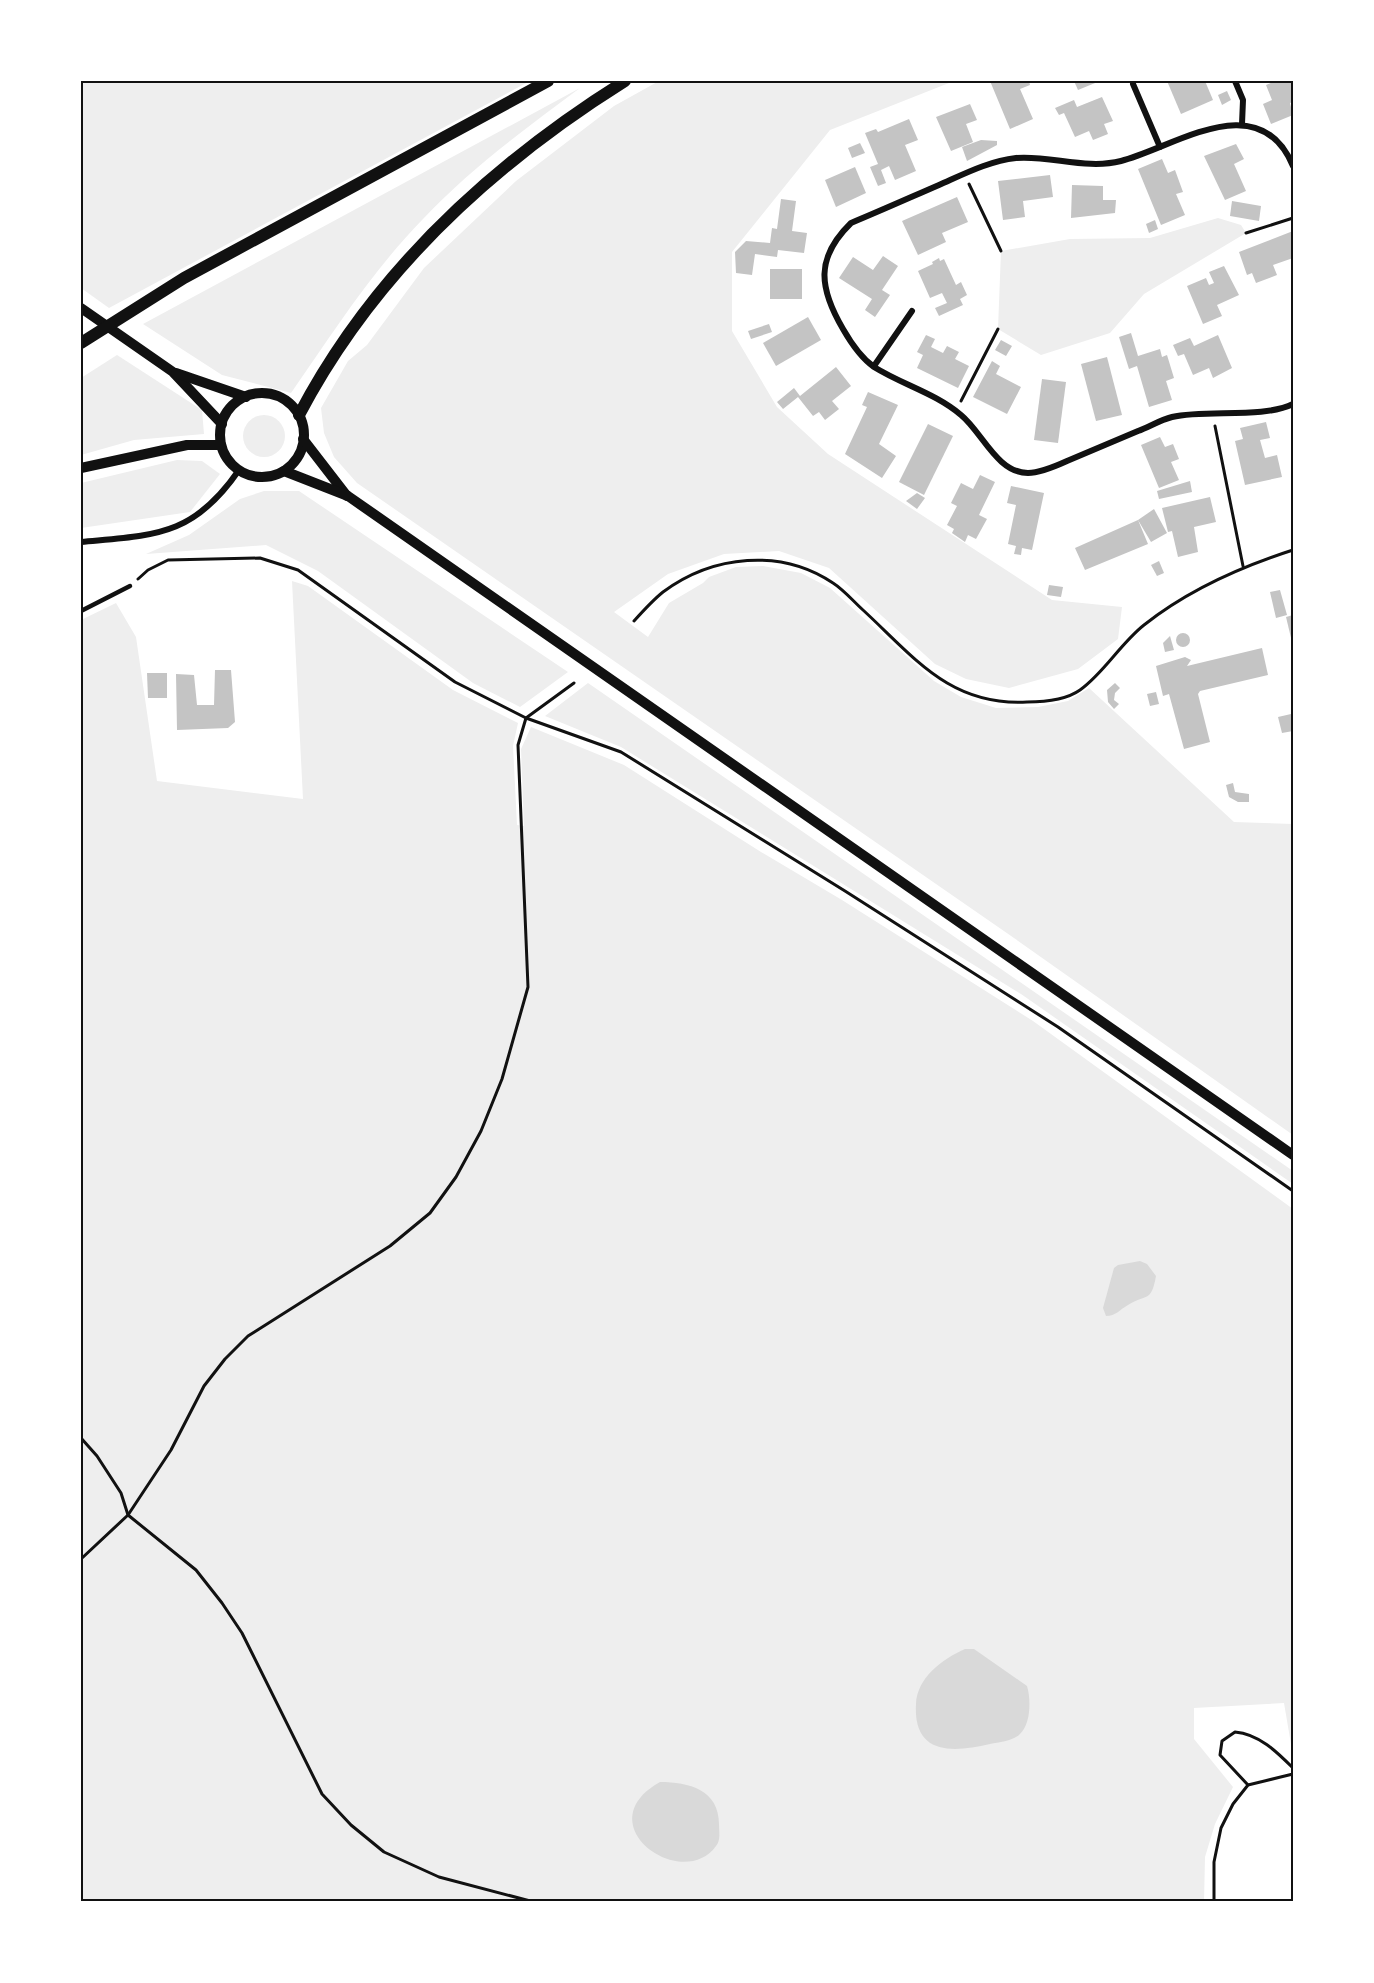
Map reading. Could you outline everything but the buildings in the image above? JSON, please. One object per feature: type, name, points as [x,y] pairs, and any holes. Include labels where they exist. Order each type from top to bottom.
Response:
[{"type":"main road","points":[[81,343],[184,278],[548,81]]},
{"type":"main road","points":[[298,415],[321,373],[380,291],[448,216],[524,150],[625,81]]},
{"type":"street","points":[[1235,81],[1243,100],[1242,124]]},
{"type":"street","points":[[1133,84],[1160,147]]},
{"type":"street","points":[[1293,166],[1288,155],[1273,139],[1258,129],[1242,124],[1216,125],[1120,162],[1098,164],[1017,158],[985,165],[851,223],[837,236],[828,253],[824,271],[825,290],[830,307],[855,349],[874,366],[938,397],[956,411],[996,455],[1014,470],[1029,473],[1053,467],[1170,418],[1213,412],[1264,411],[1293,404]]},
{"type":"street","points":[[81,308],[173,372],[246,397]]},
{"type":"street","points":[[874,366],[912,311]]},
{"type":"street","points":[[173,372],[222,424]]},
{"type":"street","points":[[303,439],[297,457],[284,471],[262,477],[239,470],[228,459],[221,445],[222,424],[233,405],[246,397],[261,393],[276,396],[289,403],[298,415],[303,439],[348,496]]},
{"type":"street","points":[[81,468],[187,445],[221,445]]},
{"type":"street","points":[[81,542],[156,534],[181,526],[205,510],[225,491],[239,470]]},
{"type":"street","points":[[284,471],[348,496],[1293,1155]]},
{"type":"lane","points":[[81,611],[130,586]]},
{"type":"path","points":[[964,174],[1001,251]]},
{"type":"path","points":[[1246,233],[1293,218]]},
{"type":"path","points":[[956,411],[998,329]]},
{"type":"path","points":[[1213,412],[1243,566]]},
{"type":"path","points":[[634,621],[664,592],[731,561],[763,559],[794,564],[834,583],[937,679],[967,694],[995,701],[1056,700],[1080,690],[1142,626],[1175,603],[1243,566],[1293,550]]},
{"type":"path","points":[[130,586],[148,570],[168,560],[260,558],[298,570],[455,682],[526,718],[621,752],[1058,1027],[1293,1191]]},
{"type":"path","points":[[81,1559],[128,1515],[171,1450],[204,1386],[225,1359],[248,1336],[390,1246],[430,1213],[456,1178],[481,1131],[516,1037],[528,987],[526,883],[517,776],[518,745],[526,718],[574,683]]},
{"type":"path","points":[[81,1438],[97,1456],[121,1493],[128,1515],[196,1570],[222,1603],[242,1633],[322,1794],[351,1825],[384,1852],[439,1877],[534,1902]]},
{"type":"path","points":[[1248,1785],[1220,1755],[1222,1741],[1235,1732],[1252,1736],[1275,1751],[1293,1768]]},
{"type":"path","points":[[1214,1902],[1215,1862],[1221,1828],[1233,1804],[1248,1785],[1293,1774]]},
{"type":"shaded area","points":[[90,81],[530,81],[109,308],[81,288],[81,84]]},
{"type":"shaded area","points":[[659,81],[954,81],[830,130],[732,252],[732,331],[777,407],[828,454],[1052,600],[1122,607],[1118,639],[1078,669],[1009,688],[966,679],[935,664],[829,568],[779,551],[724,554],[668,574],[614,612],[648,637],[669,603],[709,577],[736,567],[763,566],[801,573],[830,588],[934,681],[961,697],[996,708],[1038,707],[1068,701],[1089,688],[1234,822],[1293,824],[1293,1135],[1014,938],[357,483],[334,457],[324,433],[321,408],[348,361],[367,345],[424,268],[516,181],[614,106]]},
{"type":"shaded area","points":[[580,88],[479,166],[404,239],[370,281],[291,393],[222,375],[143,324]]},
{"type":"shaded area","points":[[1218,218],[1241,225],[1246,233],[1144,294],[1110,333],[1041,355],[998,329],[1001,251],[1070,239],[1150,238]]},
{"type":"shaded area","points":[[117,355],[202,410],[204,434],[134,440],[81,455],[81,378]]},
{"type":"shaded area","points":[[264,415],[279,421],[285,436],[279,451],[264,457],[249,451],[243,436],[249,421]]},
{"type":"shaded area","points":[[177,460],[202,461],[220,474],[190,512],[81,528],[81,483]]},
{"type":"shaded area","points":[[264,491],[299,491],[568,672],[520,707],[473,683],[318,571],[266,545],[146,554],[189,535],[240,499]]},
{"type":"shaded area","points":[[292,581],[308,586],[453,690],[518,723],[513,746],[517,825],[524,826],[521,749],[531,727],[624,765],[1033,1021],[1293,1209],[1293,1756],[1284,1703],[1194,1708],[1194,1739],[1233,1787],[1215,1824],[1205,1857],[1204,1902],[81,1902],[81,620],[116,603],[136,637],[157,781],[303,799]]},
{"type":"shaded area","points":[[588,683],[1293,1171],[1293,1184],[1021,994],[621,747],[545,716]]},
{"type":"shaded area","points":[[1140,1261],[1147,1264],[1156,1276],[1150,1294],[1134,1301],[1115,1314],[1106,1316],[1103,1308],[1114,1268],[1118,1265]]},
{"type":"shaded area","points":[[965,1649],[974,1649],[1027,1686],[1028,1718],[1024,1730],[1006,1741],[962,1749],[938,1747],[921,1733],[917,1721],[917,1695],[932,1670]]},
{"type":"shaded area","points":[[660,1782],[691,1786],[700,1790],[714,1803],[718,1812],[719,1841],[701,1858],[682,1862],[664,1857],[647,1847],[636,1833],[632,1816],[639,1799]]}]
